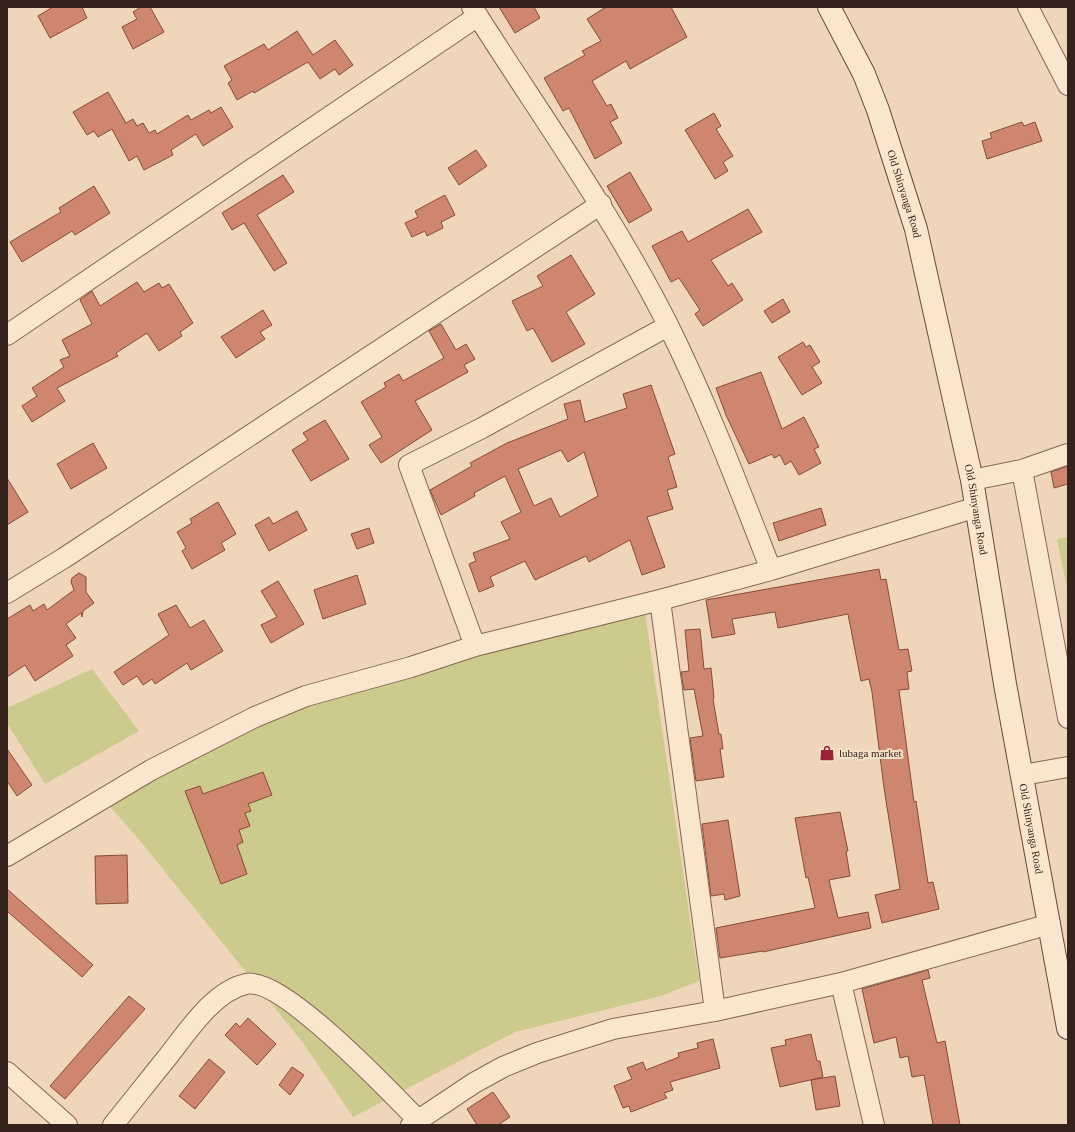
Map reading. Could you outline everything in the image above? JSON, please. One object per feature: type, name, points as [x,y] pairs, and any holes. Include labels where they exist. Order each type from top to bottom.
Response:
[{"type":"main road","name":"Old Shinyanga Road","points":[[830,7],[864,74],[878,110],[916,229],[972,480],[1005,684],[1023,775],[1068,1028]]},
{"type":"street","points":[[1028,7],[1068,85]]},
{"type":"street","points":[[7,335],[475,12],[601,204],[668,326],[721,440],[771,570]]},
{"type":"street","points":[[7,592],[71,554],[601,204]]},
{"type":"street","points":[[475,646],[409,465],[482,428],[668,326]]},
{"type":"street","points":[[972,480],[1022,470],[1068,454]]},
{"type":"street","points":[[1022,470],[1068,718]]},
{"type":"street","points":[[7,856],[151,770],[255,717],[306,696],[475,646],[660,600],[771,570],[977,507]]},
{"type":"street","points":[[660,600],[715,1011]]},
{"type":"street","points":[[1023,775],[1068,768]]},
{"type":"street","points":[[113,1125],[206,1010],[226,993],[239,986],[251,983],[281,995],[344,1045],[415,1123],[474,1083],[503,1067],[537,1053],[612,1029],[715,1011],[841,983],[1050,924]]},
{"type":"street","points":[[841,983],[874,1125]]},
{"type":"street","points":[[7,1072],[68,1125]]},
{"type":"shaded area","points":[[1068,537],[1068,593],[1057,539]]},
{"type":"shaded area","points":[[643,599],[699,981],[661,996],[515,1032],[353,1117],[304,1044],[141,842],[100,795],[271,711]]},
{"type":"shaded area","points":[[92,669],[139,731],[45,784],[7,723],[7,708]]},
{"type":"building","points":[[53,7],[82,7],[87,18],[50,38],[38,16]]},
{"type":"building","points":[[141,7],[150,7],[164,32],[133,49],[122,27],[137,19],[133,12]]},
{"type":"building","points":[[499,7],[534,7],[540,18],[515,33]]},
{"type":"building","points":[[606,7],[671,7],[687,37],[630,69],[626,61],[592,81],[607,106],[611,104],[618,118],[610,122],[622,143],[595,159],[569,108],[563,111],[544,78],[585,55],[582,51],[601,41],[587,19]]},
{"type":"building","points":[[297,31],[313,55],[335,40],[353,65],[339,75],[335,69],[320,79],[308,62],[254,93],[253,91],[237,100],[228,83],[232,80],[224,66],[264,44],[268,50]]},
{"type":"building","points":[[108,92],[126,123],[133,119],[137,126],[143,123],[149,133],[155,130],[157,134],[188,115],[191,120],[209,110],[211,113],[221,107],[233,127],[203,146],[196,134],[171,150],[173,155],[144,170],[137,156],[129,161],[112,129],[98,137],[94,131],[87,135],[73,112]]},
{"type":"building","points":[[714,113],[721,126],[716,129],[733,156],[723,162],[728,171],[715,179],[685,130]]},
{"type":"building","points":[[1022,122],[1024,126],[1035,122],[1042,141],[987,159],[982,141],[992,138],[990,133]]},
{"type":"building","points":[[476,150],[487,166],[459,185],[448,168]]},
{"type":"building","points":[[630,172],[652,210],[629,223],[607,186]]},
{"type":"building","points":[[283,175],[294,192],[257,215],[287,263],[274,271],[244,223],[232,230],[222,213]]},
{"type":"building","points":[[94,186],[110,213],[75,235],[72,231],[22,262],[10,242],[61,212],[59,208]]},
{"type":"building","points":[[445,195],[455,215],[441,222],[443,228],[427,236],[425,231],[412,237],[405,223],[418,217],[415,211]]},
{"type":"building","points":[[748,209],[762,232],[711,260],[728,286],[732,283],[743,300],[703,326],[695,314],[700,310],[679,278],[671,282],[652,246],[682,231],[688,242]]},
{"type":"building","points":[[571,255],[595,294],[566,312],[585,344],[552,362],[533,328],[527,331],[512,301],[543,286],[537,276]]},
{"type":"building","points":[[137,282],[144,292],[159,283],[162,288],[169,284],[193,323],[180,332],[182,336],[159,351],[147,333],[116,353],[118,356],[57,388],[65,401],[32,422],[22,406],[37,396],[32,388],[64,367],[60,360],[70,356],[62,340],[92,324],[80,300],[92,291],[100,306]]},
{"type":"building","points":[[783,299],[790,312],[772,323],[764,311]]},
{"type":"building","points":[[263,310],[272,325],[260,332],[265,339],[236,358],[221,337]]},
{"type":"building","points":[[441,324],[456,350],[466,344],[475,359],[464,365],[468,372],[415,401],[432,430],[381,463],[369,445],[382,437],[361,402],[386,387],[384,383],[399,374],[403,381],[444,358],[429,331]]},
{"type":"building","points":[[803,342],[806,347],[810,345],[820,362],[812,367],[822,383],[802,395],[778,357]]},
{"type":"building","points":[[761,372],[782,429],[804,417],[819,447],[814,449],[821,463],[799,475],[791,461],[785,465],[780,455],[774,458],[772,454],[749,464],[726,415],[716,388]]},
{"type":"building","points":[[651,385],[675,454],[668,457],[677,487],[667,490],[673,509],[647,517],[665,567],[642,575],[630,540],[589,562],[586,556],[535,580],[525,561],[490,577],[494,586],[479,592],[469,564],[476,561],[473,553],[510,539],[501,522],[521,512],[505,476],[474,493],[475,496],[441,515],[430,490],[472,466],[470,463],[507,443],[568,419],[564,404],[580,400],[585,422],[627,408],[623,394]],"holes":[[[561,450],[568,462],[584,452],[598,496],[560,517],[551,498],[534,506],[518,469]]]},
{"type":"building","points":[[325,420],[349,459],[311,481],[292,450],[308,440],[303,433]]},
{"type":"building","points":[[93,443],[107,468],[71,489],[57,464]]},
{"type":"building","points":[[1068,466],[1068,484],[1054,488],[1051,472]]},
{"type":"building","points":[[7,478],[28,512],[7,525]]},
{"type":"building","points":[[218,502],[236,534],[221,543],[225,550],[192,569],[182,551],[186,548],[177,532],[192,523],[190,519]]},
{"type":"building","points":[[821,508],[826,525],[779,541],[773,523]]},
{"type":"building","points":[[297,511],[307,530],[269,551],[255,525],[269,517],[273,524]]},
{"type":"building","points":[[369,528],[374,543],[357,549],[351,534]]},
{"type":"building","points":[[879,569],[881,580],[886,579],[899,650],[908,649],[912,671],[907,672],[909,689],[899,690],[914,802],[916,801],[928,883],[933,882],[939,909],[882,923],[875,895],[900,889],[884,788],[872,692],[869,679],[861,681],[848,614],[778,628],[775,612],[732,619],[735,634],[712,638],[706,600]]},
{"type":"building","points":[[79,573],[86,577],[86,592],[94,603],[83,611],[82,617],[81,613],[66,624],[76,638],[66,645],[73,656],[35,681],[25,665],[7,677],[7,619],[30,605],[33,611],[44,604],[47,610],[74,590],[71,582],[72,578]]},
{"type":"building","points":[[357,575],[366,604],[323,619],[314,590]]},
{"type":"building","points":[[278,581],[304,624],[271,643],[261,625],[277,617],[261,591]]},
{"type":"building","points":[[176,605],[190,628],[204,620],[223,651],[191,670],[187,663],[155,684],[152,679],[143,685],[137,676],[123,685],[114,672],[169,635],[158,614]]},
{"type":"building","points":[[700,629],[704,669],[711,668],[713,699],[723,749],[720,749],[724,777],[696,781],[690,738],[703,736],[694,689],[684,690],[681,672],[689,671],[685,630]]},
{"type":"building","points":[[7,749],[32,785],[17,796],[7,781]]},
{"type":"building","points":[[263,772],[272,795],[248,804],[251,811],[245,813],[250,826],[239,830],[243,842],[237,845],[247,874],[221,884],[185,791],[200,786],[203,794]]},
{"type":"building","points":[[840,812],[848,851],[846,851],[850,876],[829,880],[838,918],[868,912],[871,928],[763,952],[720,958],[716,928],[815,908],[808,877],[806,878],[795,818]]},
{"type":"building","points":[[728,820],[740,896],[725,900],[724,894],[711,896],[702,824]]},
{"type":"building","points":[[127,855],[128,903],[96,904],[95,856]]},
{"type":"building","points":[[7,889],[93,965],[82,977],[7,911]]},
{"type":"building","points":[[928,970],[930,978],[922,980],[937,1043],[945,1041],[960,1125],[933,1125],[924,1075],[912,1077],[908,1056],[900,1058],[896,1037],[874,1043],[862,989]]},
{"type":"building","points":[[129,996],[145,1009],[65,1099],[50,1086]]},
{"type":"building","points":[[248,1018],[276,1044],[257,1065],[225,1035],[236,1023],[240,1027]]},
{"type":"building","points":[[811,1034],[817,1061],[820,1061],[823,1077],[780,1087],[771,1048],[786,1045],[785,1040]]},
{"type":"building","points":[[713,1039],[720,1068],[670,1082],[673,1090],[664,1093],[667,1098],[631,1112],[629,1106],[623,1108],[614,1086],[632,1079],[627,1068],[643,1062],[646,1070],[679,1057],[678,1053],[698,1048],[697,1043]]},
{"type":"building","points":[[209,1059],[225,1072],[195,1109],[179,1096]]},
{"type":"building","points":[[292,1067],[304,1075],[290,1095],[279,1085]]},
{"type":"building","points":[[835,1076],[840,1106],[816,1110],[811,1080]]},
{"type":"building","points":[[493,1092],[510,1117],[498,1125],[477,1125],[467,1109]]},
{"type":"place","name":"lubaga market","points":[[827,753]]}]
